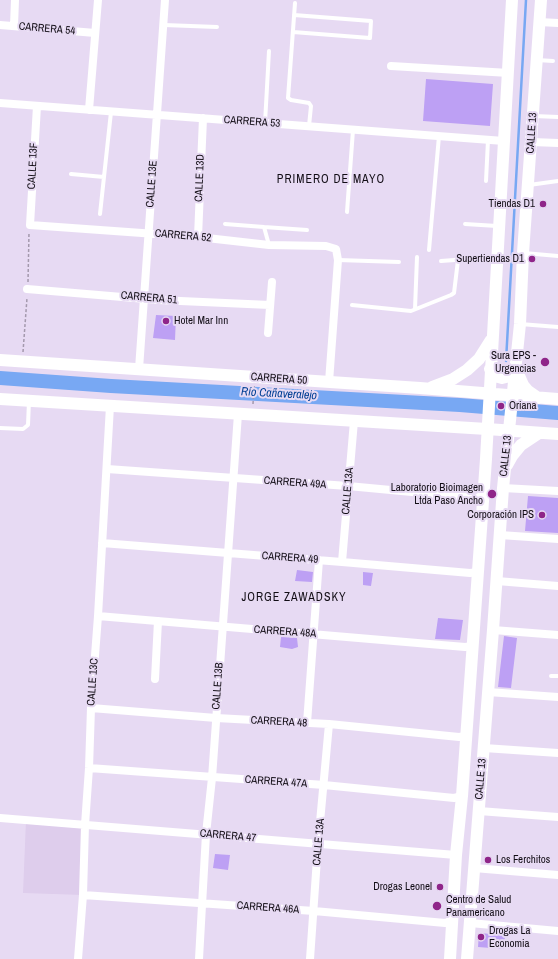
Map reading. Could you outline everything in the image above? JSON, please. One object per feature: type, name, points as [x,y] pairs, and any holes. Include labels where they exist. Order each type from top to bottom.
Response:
[{"type":"main road","name":"CALLE 13","points":[[450,959],[456,855],[462,796],[486,459],[512,0]]},
{"type":"main road","name":"CALLE 13","points":[[467,959],[503,488],[520,324],[523,253],[541,0]]},
{"type":"main road","points":[[420,388],[445,383],[467,370],[481,356],[492,338]]},
{"type":"main road","name":"CARRERA 50","points":[[0,360],[420,388],[489,397],[558,399]]},
{"type":"main road","points":[[490,369],[495,376],[502,378],[510,376],[515,366]]},
{"type":"main road","points":[[515,366],[519,378],[523,384],[532,394],[539,398]]},
{"type":"main road","points":[[0,399],[462,427],[488,425],[509,427],[539,433],[558,434]]},
{"type":"main road","points":[[462,427],[472,434],[479,442],[486,459]]},
{"type":"main road","points":[[505,470],[518,448],[539,433]]},
{"type":"main road","points":[[474,628],[493,630]]},
{"type":"street","points":[[14,26],[15,0]]},
{"type":"street","points":[[89,110],[98,0]]},
{"type":"street","name":"CALLE 13E","points":[[139,369],[165,0]]},
{"type":"street","points":[[539,22],[558,23]]},
{"type":"street","name":"CARRERA 54","points":[[0,25],[95,32]]},
{"type":"street","points":[[391,66],[508,73]]},
{"type":"street","name":"CARRERA 53","points":[[0,103],[504,141]]},
{"type":"street","name":"CALLE 13F","points":[[30,225],[37,106]]},
{"type":"street","name":"CALLE 13D","points":[[198,237],[203,118]]},
{"type":"street","points":[[532,142],[558,143]]},
{"type":"street","name":"CARRERA 52","points":[[30,225],[198,237],[269,245],[326,246],[336,249],[338,260]]},
{"type":"street","points":[[329,382],[338,260]]},
{"type":"street","points":[[268,333],[272,282]]},
{"type":"street","name":"CARRERA 51","points":[[27,288],[144,298],[270,305]]},
{"type":"street","name":"CALLE 13C","points":[[78,959],[83,895],[84,825],[89,768],[91,708],[98,616],[110,406]]},
{"type":"street","name":"CALLE 13B","points":[[199,959],[206,834],[212,778],[238,414]]},
{"type":"street","name":"CALLE 13A","points":[[342,562],[354,421]]},
{"type":"street","name":"CARRERA 49A","points":[[107,469],[348,486],[476,498],[483,496]]},
{"type":"street","points":[[503,488],[558,491]]},
{"type":"street","points":[[500,535],[558,539]]},
{"type":"street","name":"CARRERA 49","points":[[102,543],[470,573],[478,572]]},
{"type":"street","points":[[307,723],[319,560]]},
{"type":"street","points":[[496,581],[558,586]]},
{"type":"street","name":"CARRERA 48A","points":[[98,616],[465,647],[472,646]]},
{"type":"street","points":[[155,679],[158,621]]},
{"type":"street","points":[[493,630],[558,635]]},
{"type":"street","points":[[488,692],[558,697]]},
{"type":"street","name":"CARRERA 48","points":[[91,708],[216,718],[329,724],[459,737],[466,736]]},
{"type":"street","name":"CALLE 13A","points":[[310,959],[318,844],[329,724]]},
{"type":"street","points":[[484,748],[558,754]]},
{"type":"street","name":"CARRERA 47A","points":[[89,768],[324,785],[454,798],[462,796]]},
{"type":"street","points":[[479,811],[558,817]]},
{"type":"street","name":"CARRERA 47","points":[[0,818],[456,855]]},
{"type":"street","points":[[474,868],[558,875]]},
{"type":"street","name":"CARRERA 46A","points":[[83,895],[314,911],[445,923],[453,922]]},
{"type":"street","points":[[470,923],[558,931]]},
{"type":"lane","points":[[295,3],[288,98],[291,100],[309,103],[311,106],[309,126]]},
{"type":"lane","points":[[293,32],[370,38],[371,21],[294,15]]},
{"type":"lane","points":[[164,25],[217,27]]},
{"type":"lane","points":[[265,123],[269,51]]},
{"type":"lane","points":[[537,60],[553,61]]},
{"type":"lane","points":[[100,214],[111,112]]},
{"type":"lane","points":[[533,116],[558,117]]},
{"type":"lane","points":[[347,212],[353,130]]},
{"type":"lane","points":[[430,250],[439,136]]},
{"type":"lane","points":[[486,181],[488,140]]},
{"type":"lane","points":[[71,174],[104,177]]},
{"type":"lane","points":[[528,185],[558,181]]},
{"type":"lane","points":[[225,224],[307,230]]},
{"type":"lane","points":[[466,224],[499,226]]},
{"type":"lane","points":[[264,227],[269,245]]},
{"type":"lane","points":[[523,253],[558,256]]},
{"type":"lane","points":[[415,309],[417,257]]},
{"type":"lane","points":[[441,261],[498,257]]},
{"type":"lane","points":[[338,260],[399,262]]},
{"type":"lane","points":[[352,305],[412,311],[453,294],[458,260]]},
{"type":"lane","points":[[520,324],[558,327]]},
{"type":"lane","points":[[0,428],[23,429],[28,425],[29,401]]},
{"type":"lane","points":[[551,676],[558,676]]},
{"type":"path","points":[[254,386],[254,398]]},
{"type":"shaded area","points":[[26,820],[85,825],[83,895],[23,893]]},
{"type":"building","points":[[426,79],[493,84],[490,126],[423,121]]},
{"type":"building","points":[[156,315],[176,316],[175,340],[153,338]]},
{"type":"building","name":"Corporación IPS","points":[[528,496],[558,498],[558,533],[525,531]]},
{"type":"building","points":[[297,570],[313,572],[312,582],[295,581]]},
{"type":"building","points":[[363,572],[373,573],[371,586],[363,585]]},
{"type":"building","points":[[438,618],[463,620],[460,640],[435,639]]},
{"type":"building","points":[[504,636],[517,638],[511,688],[498,687]]},
{"type":"building","points":[[281,637],[297,638],[298,647],[292,649],[280,647]]},
{"type":"building","points":[[215,854],[230,855],[228,870],[213,868]]},
{"type":"building","points":[[479,933],[505,935],[504,949],[478,947]]},
{"type":"waterway","points":[[506,361],[526,0]]},
{"type":"waterway","name":"Río Cañaveralejo","points":[[0,378],[111,386],[460,405],[558,413]]},
{"type":"place","name":"Tiendas D1","points":[[543,204]]},
{"type":"place","name":"Supertiendas D1","points":[[532,259]]},
{"type":"place","name":"Hotel Mar Inn","points":[[166,321]]},
{"type":"place","name":"Sura EPS - Urgencias","points":[[545,362]]},
{"type":"place","name":"Oriana","points":[[501,406]]},
{"type":"place","name":"Laboratorio Bioimagen Ltda Paso Ancho","points":[[492,494]]},
{"type":"place","name":"Corporación IPS","points":[[542,515]]},
{"type":"place","name":"Los Ferchitos","points":[[488,860]]},
{"type":"place","name":"Drogas Leonel","points":[[440,887]]},
{"type":"place","name":"Centro de Salud Panamericano","points":[[437,906]]},
{"type":"place","name":"Drogas La Economia","points":[[481,937]]},
{"type":"district","name":"PRIMERO DE MAYO","points":[[331,180]]},
{"type":"district","name":"JORGE ZAWADSKY","points":[[294,598]]}]
